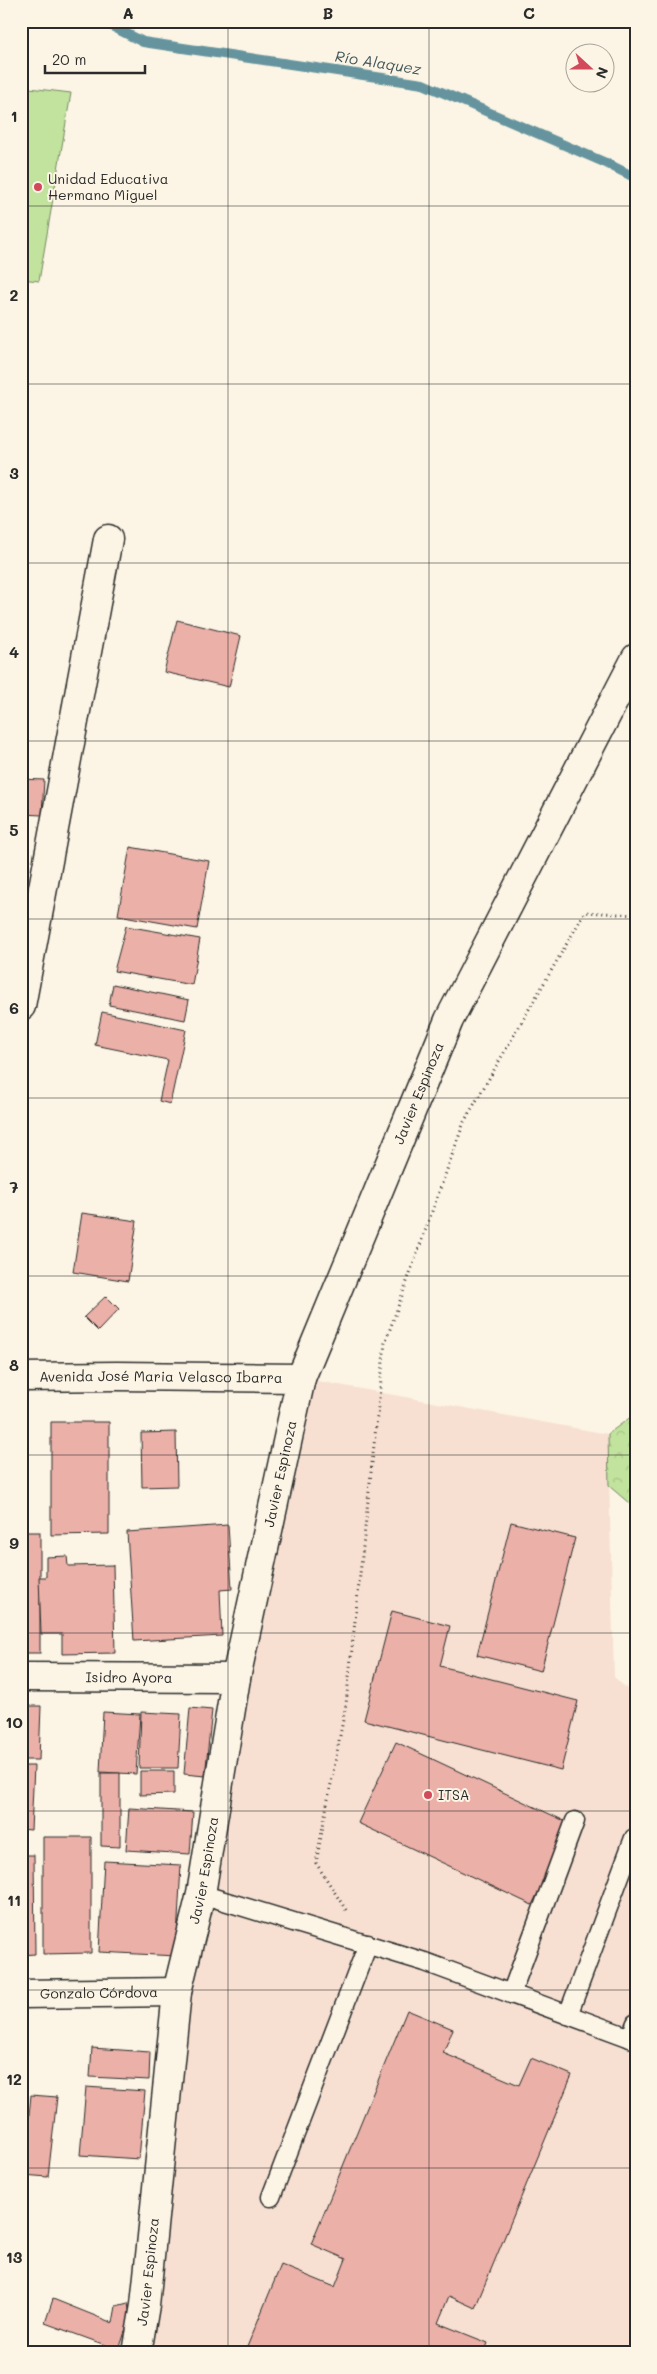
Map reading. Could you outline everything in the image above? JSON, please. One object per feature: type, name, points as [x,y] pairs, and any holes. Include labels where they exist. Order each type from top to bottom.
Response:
[{"type":"street","points":[[21,1006],[108,539]]},
{"type":"street","name":"Javier Espinoza","points":[[137,2353],[145,2305],[177,1992],[201,1894],[236,1678],[301,1378],[449,1020],[636,658]]},
{"type":"street","name":"Avenida José Maria Velasco Ibarra","points":[[21,1378],[127,1376],[301,1378]]},
{"type":"street","name":"Isidro Ayora","points":[[21,1677],[236,1678]]},
{"type":"street","name":"Gonzalo Córdova","points":[[21,1994],[177,1992]]},
{"type":"lane","points":[[511,1994],[575,1821]]},
{"type":"lane","points":[[568,2015],[634,1838]]},
{"type":"lane","points":[[201,1894],[425,1962],[568,2015],[634,2034]]},
{"type":"lane","points":[[271,2197],[368,1944]]},
{"type":"path","points":[[368,1944],[316,1863],[346,1704],[385,1343],[464,1122],[585,912],[636,916]]},
{"type":"shaded area","name":"ITSA","points":[[301,1378],[608,1434],[614,1677],[636,1697],[636,2353],[133,2353],[177,1992]]},
{"type":"green space","name":"Unidad Educativa Hermano Miguel","points":[[21,87],[71,93],[39,281],[21,279]]},
{"type":"green space","points":[[636,1413],[636,1509],[609,1486],[608,1434]]},
{"type":"building","points":[[177,620],[241,636],[229,687],[164,672]]},
{"type":"building","points":[[21,779],[44,780],[42,815],[21,814]]},
{"type":"building","points":[[130,847],[209,861],[197,929],[118,915]]},
{"type":"building","points":[[21,883],[32,885],[27,909],[21,908]]},
{"type":"building","points":[[126,926],[200,939],[192,985],[114,971]]},
{"type":"building","points":[[113,984],[189,1000],[185,1020],[109,1005]]},
{"type":"building","points":[[102,1012],[186,1030],[170,1104],[159,1101],[168,1060],[95,1045]]},
{"type":"building","points":[[82,1213],[137,1221],[128,1281],[73,1272]]},
{"type":"building","points":[[106,1296],[119,1309],[98,1331],[84,1317]]},
{"type":"building","points":[[51,1422],[109,1422],[109,1534],[51,1535]]},
{"type":"building","points":[[176,1432],[177,1486],[142,1487],[141,1433]]},
{"type":"building","points":[[511,1522],[575,1538],[541,1671],[477,1655]]},
{"type":"building","points":[[228,1525],[232,1589],[220,1590],[222,1636],[134,1641],[127,1532]]},
{"type":"building","points":[[21,1532],[40,1532],[40,1653],[21,1653]]},
{"type":"building","points":[[67,1556],[68,1566],[113,1565],[115,1653],[62,1654],[62,1634],[41,1634],[39,1577],[46,1577],[46,1557]]},
{"type":"building","points":[[392,1611],[450,1626],[440,1666],[578,1701],[561,1770],[364,1720]]},
{"type":"building","points":[[21,1706],[41,1706],[39,1760],[21,1760]]},
{"type":"building","points":[[190,1708],[212,1710],[205,1776],[184,1774]]},
{"type":"building","points":[[103,1712],[140,1714],[136,1774],[100,1772]]},
{"type":"building","points":[[141,1712],[181,1714],[178,1768],[139,1768]]},
{"type":"building","points":[[396,1742],[571,1824],[532,1905],[358,1823]]},
{"type":"building","points":[[21,1766],[34,1766],[31,1830],[21,1829]]},
{"type":"building","points":[[140,1771],[174,1771],[174,1794],[140,1795]]},
{"type":"building","points":[[101,1773],[120,1773],[120,1847],[101,1846]]},
{"type":"building","points":[[129,1808],[193,1812],[190,1854],[126,1850]]},
{"type":"building","points":[[43,1837],[91,1837],[91,1953],[43,1954]]},
{"type":"building","points":[[21,1855],[34,1855],[35,1954],[21,1955]]},
{"type":"building","points":[[104,1861],[181,1865],[176,1956],[99,1952]]},
{"type":"building","points":[[407,2010],[453,2029],[443,2053],[519,2085],[531,2058],[572,2075],[475,2308],[449,2296],[438,2323],[488,2343],[484,2353],[261,2353],[247,2347],[281,2265],[335,2287],[346,2259],[311,2244]]},
{"type":"building","points":[[92,2048],[150,2052],[149,2080],[90,2077]]},
{"type":"building","points":[[86,2087],[145,2091],[139,2159],[80,2155]]},
{"type":"building","points":[[31,2095],[57,2097],[48,2177],[23,2175]]},
{"type":"building","points":[[53,2299],[113,2323],[116,2306],[128,2303],[130,2316],[119,2350],[45,2323]]},
{"type":"waterway","name":"Río Alaquez","points":[[102,21],[143,42],[423,84],[606,163],[636,178]]},
{"type":"place","name":"Unidad Educativa Hermano Miguel","points":[[38,187]]},
{"type":"place","name":"ITSA","points":[[428,1795]]}]
